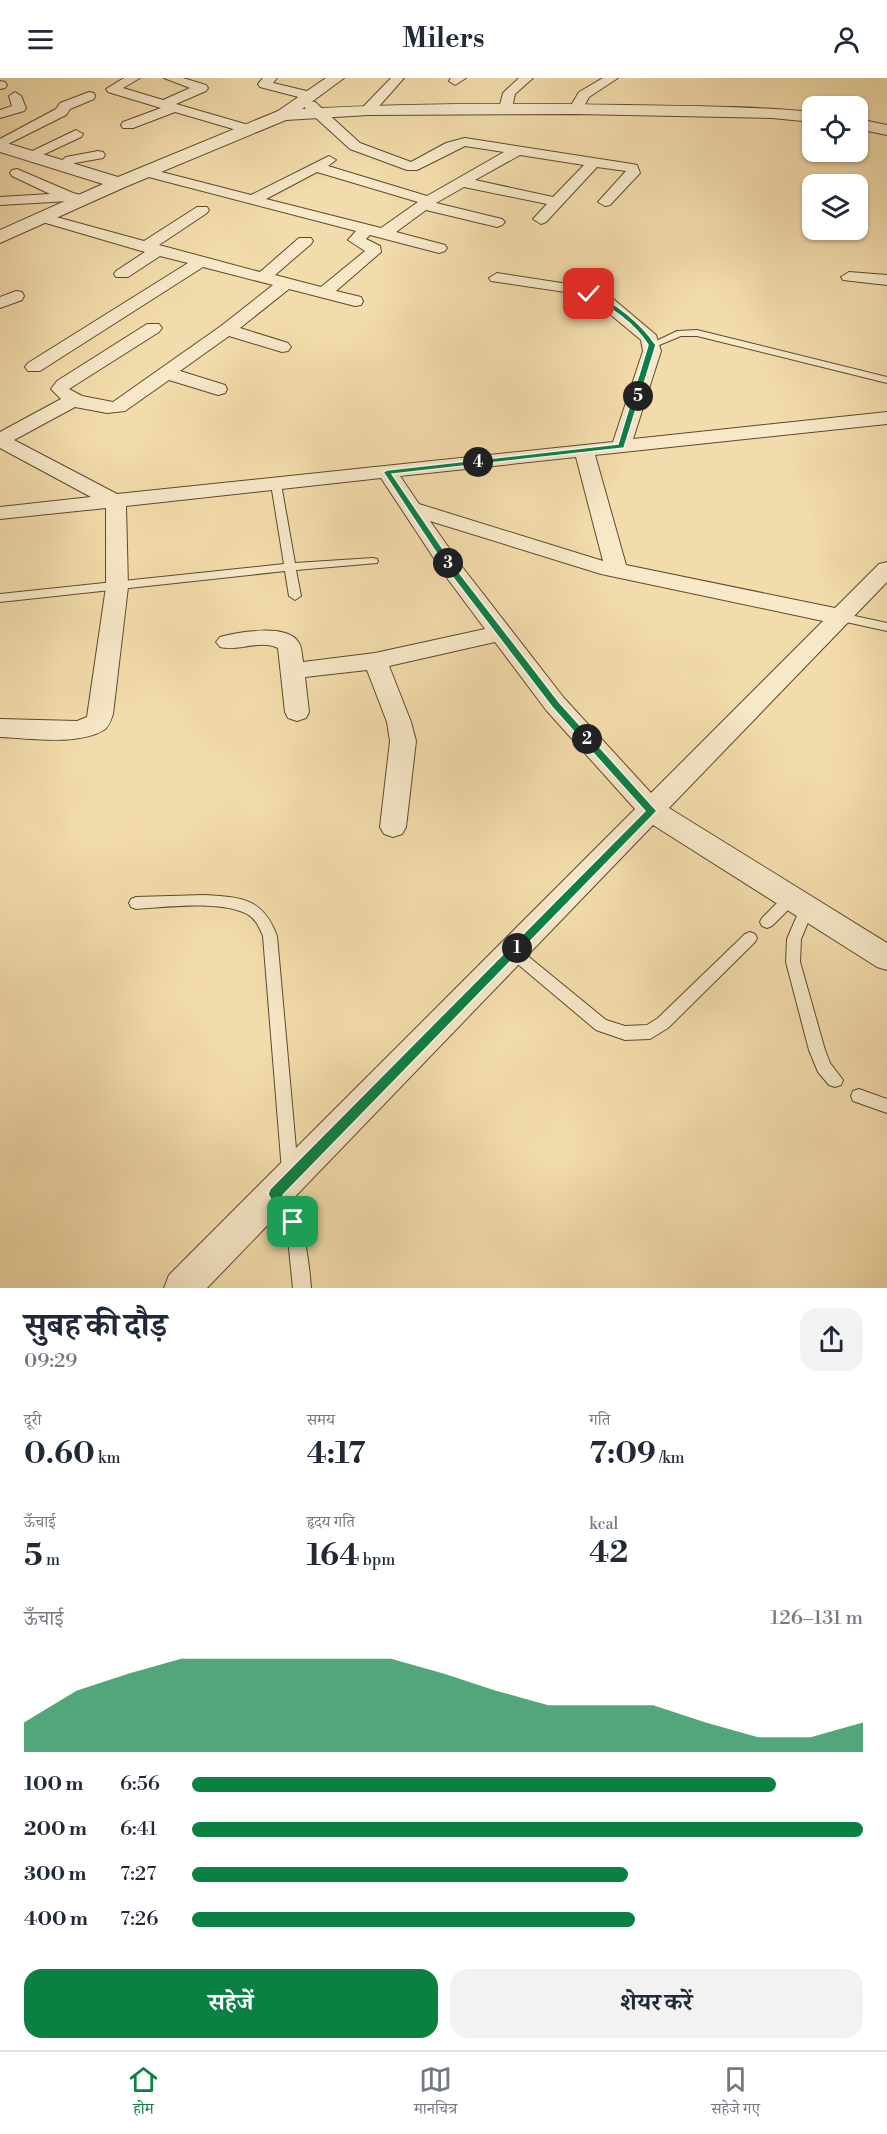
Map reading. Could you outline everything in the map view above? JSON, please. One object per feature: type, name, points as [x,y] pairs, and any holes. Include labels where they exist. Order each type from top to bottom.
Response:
[{"type":"street","points":[[134,78],[112,89],[247,129]]},
{"type":"street","points":[[128,125],[169,107],[201,88],[170,78]]},
{"type":"street","points":[[271,78],[264,84],[312,104],[368,110],[576,109],[772,113],[802,116]]},
{"type":"street","points":[[0,237],[44,218],[76,199],[312,104],[336,78]]},
{"type":"street","points":[[368,110],[398,78]]},
{"type":"street","points":[[506,109],[509,93],[527,78]]},
{"type":"street","points":[[576,109],[584,95],[612,78]]},
{"type":"street","points":[[0,114],[19,108],[15,96]]},
{"type":"street","points":[[0,145],[61,112],[65,106],[89,96]]},
{"type":"street","points":[[312,104],[355,146],[412,167]]},
{"type":"street","points":[[868,126],[887,130]]},
{"type":"street","points":[[29,156],[76,134]]},
{"type":"street","points":[[377,186],[457,143],[476,143],[626,167],[633,171],[605,202]]},
{"type":"street","points":[[0,145],[62,166],[134,177],[252,200],[439,248]]},
{"type":"street","points":[[252,200],[355,146]]},
{"type":"street","points":[[324,292],[374,249],[356,240],[375,232],[518,150]]},
{"type":"street","points":[[62,166],[71,160],[98,155]]},
{"type":"street","points":[[541,219],[594,162]]},
{"type":"street","points":[[316,167],[426,203],[497,222]]},
{"type":"street","points":[[480,172],[569,189]]},
{"type":"street","points":[[17,173],[76,199]]},
{"type":"street","points":[[462,182],[557,202]]},
{"type":"street","points":[[0,201],[76,199]]},
{"type":"street","points":[[122,274],[202,210]]},
{"type":"street","points":[[44,218],[152,249],[355,301]]},
{"type":"street","points":[[264,277],[305,242]]},
{"type":"street","points":[[34,367],[201,261]]},
{"type":"street","points":[[849,277],[887,280]]},
{"type":"street","points":[[496,278],[575,290],[597,298],[605,301],[644,333],[652,345],[621,446]]},
{"type":"street","points":[[153,328],[60,389],[79,401],[105,408],[118,407],[227,330],[286,283]]},
{"type":"street","points":[[227,330],[282,347]]},
{"type":"street","points":[[166,373],[218,389]]},
{"type":"street","points":[[0,440],[64,405],[79,401]]},
{"type":"street","points":[[0,513],[887,418]]},
{"type":"street","points":[[0,440],[116,502]]},
{"type":"street","points":[[584,450],[618,571]]},
{"type":"street","points":[[387,472],[454,573],[555,704],[652,811],[887,958]]},
{"type":"street","points":[[0,728],[79,730],[97,723],[101,714],[117,587],[116,502]]},
{"type":"street","points":[[411,508],[565,557],[618,571],[840,617]]},
{"type":"street","points":[[182,1288],[887,569]]},
{"type":"street","points":[[292,671],[375,661],[500,633]]},
{"type":"street","points":[[228,642],[276,638],[289,645],[297,712]]},
{"type":"street","points":[[375,661],[399,722],[403,741],[393,827]]},
{"type":"lane","points":[[652,345],[680,333],[697,333],[887,380]]},
{"type":"lane","points":[[276,484],[295,597]]},
{"type":"lane","points":[[0,598],[290,567],[373,561]]},
{"type":"lane","points":[[840,617],[887,627]]},
{"type":"lane","points":[[136,903],[222,902],[247,906],[263,918],[270,936],[283,1186],[300,1243],[302,1288]]},
{"type":"lane","points":[[767,922],[799,903]]},
{"type":"lane","points":[[799,903],[792,962],[817,1050],[824,1067],[836,1080]]},
{"type":"lane","points":[[513,952],[601,1025],[625,1033],[650,1032],[663,1023],[750,938]]},
{"type":"lane","points":[[860,1096],[887,1106]]},
{"type":"route","points":[[293,1222],[275,1194],[652,811],[555,704],[454,573],[387,472],[621,446],[652,345],[644,333],[605,301],[589,294]]}]
